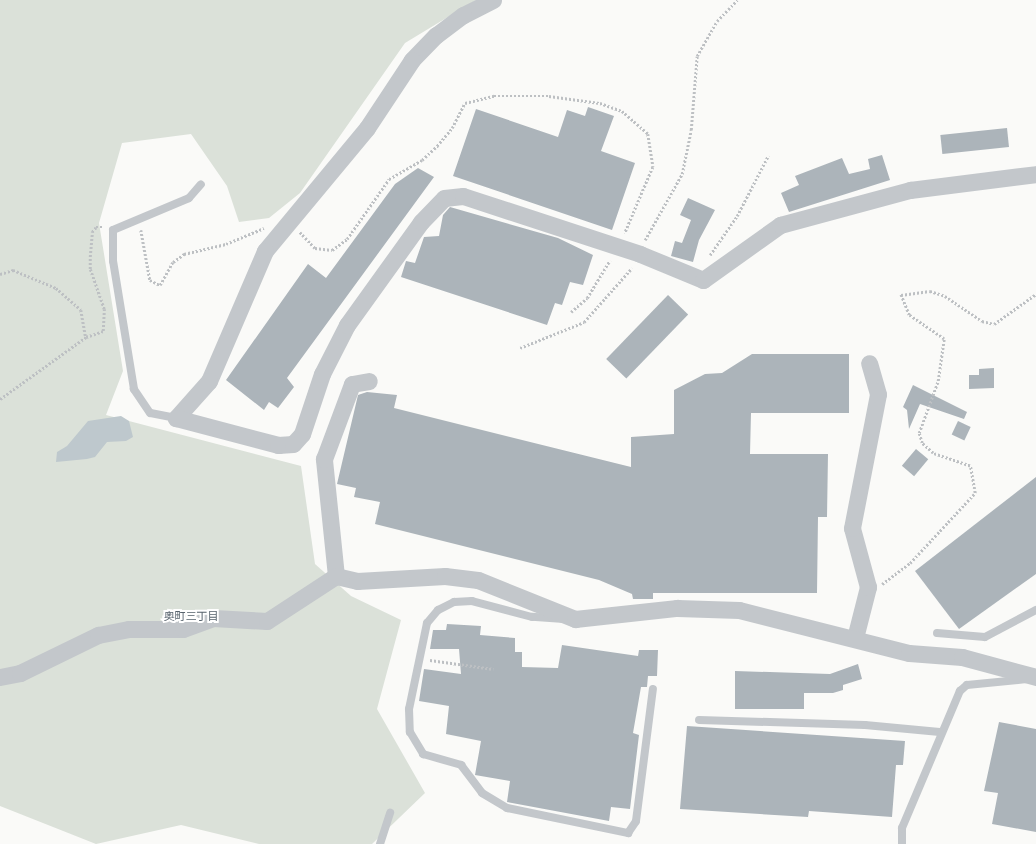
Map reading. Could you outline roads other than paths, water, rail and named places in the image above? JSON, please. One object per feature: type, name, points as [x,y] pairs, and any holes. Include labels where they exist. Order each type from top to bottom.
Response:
[{"type":"street","points":[[493,0],[463,15],[436,35],[412,60],[367,128],[265,251],[209,381],[176,418],[278,445],[293,444],[302,434],[322,374],[347,325],[421,222],[444,198],[463,196],[643,255],[703,280],[780,225],[910,190],[1036,174]]},
{"type":"street","points":[[855,638],[868,587],[852,528],[878,394],[869,364]]},
{"type":"street","points":[[336,576],[324,459],[352,384],[369,381]]},
{"type":"street","points":[[0,677],[20,673],[98,635],[129,629],[183,628],[213,618],[267,621],[336,576],[357,580],[445,576],[478,580],[575,619],[677,608],[739,610],[909,652],[962,657],[1036,677]]},
{"type":"lane","points":[[176,418],[150,412],[134,389],[113,260],[113,230],[189,198],[201,184]]},
{"type":"lane","points":[[575,619],[548,620],[472,601],[454,602],[438,610],[427,623],[418,658],[409,716],[412,738],[423,754],[461,765],[482,793],[507,808],[618,833],[628,833],[636,821],[653,689]]},
{"type":"lane","points":[[937,633],[985,637],[1036,610]]},
{"type":"lane","points":[[902,844],[902,828],[940,732],[960,691],[967,685],[1036,677]]},
{"type":"lane","points":[[699,720],[865,725],[940,732]]},
{"type":"lane","points":[[380,844],[390,813]]},
{"type":"district","name":"奥町三丁目","points":[[191,617]]}]
